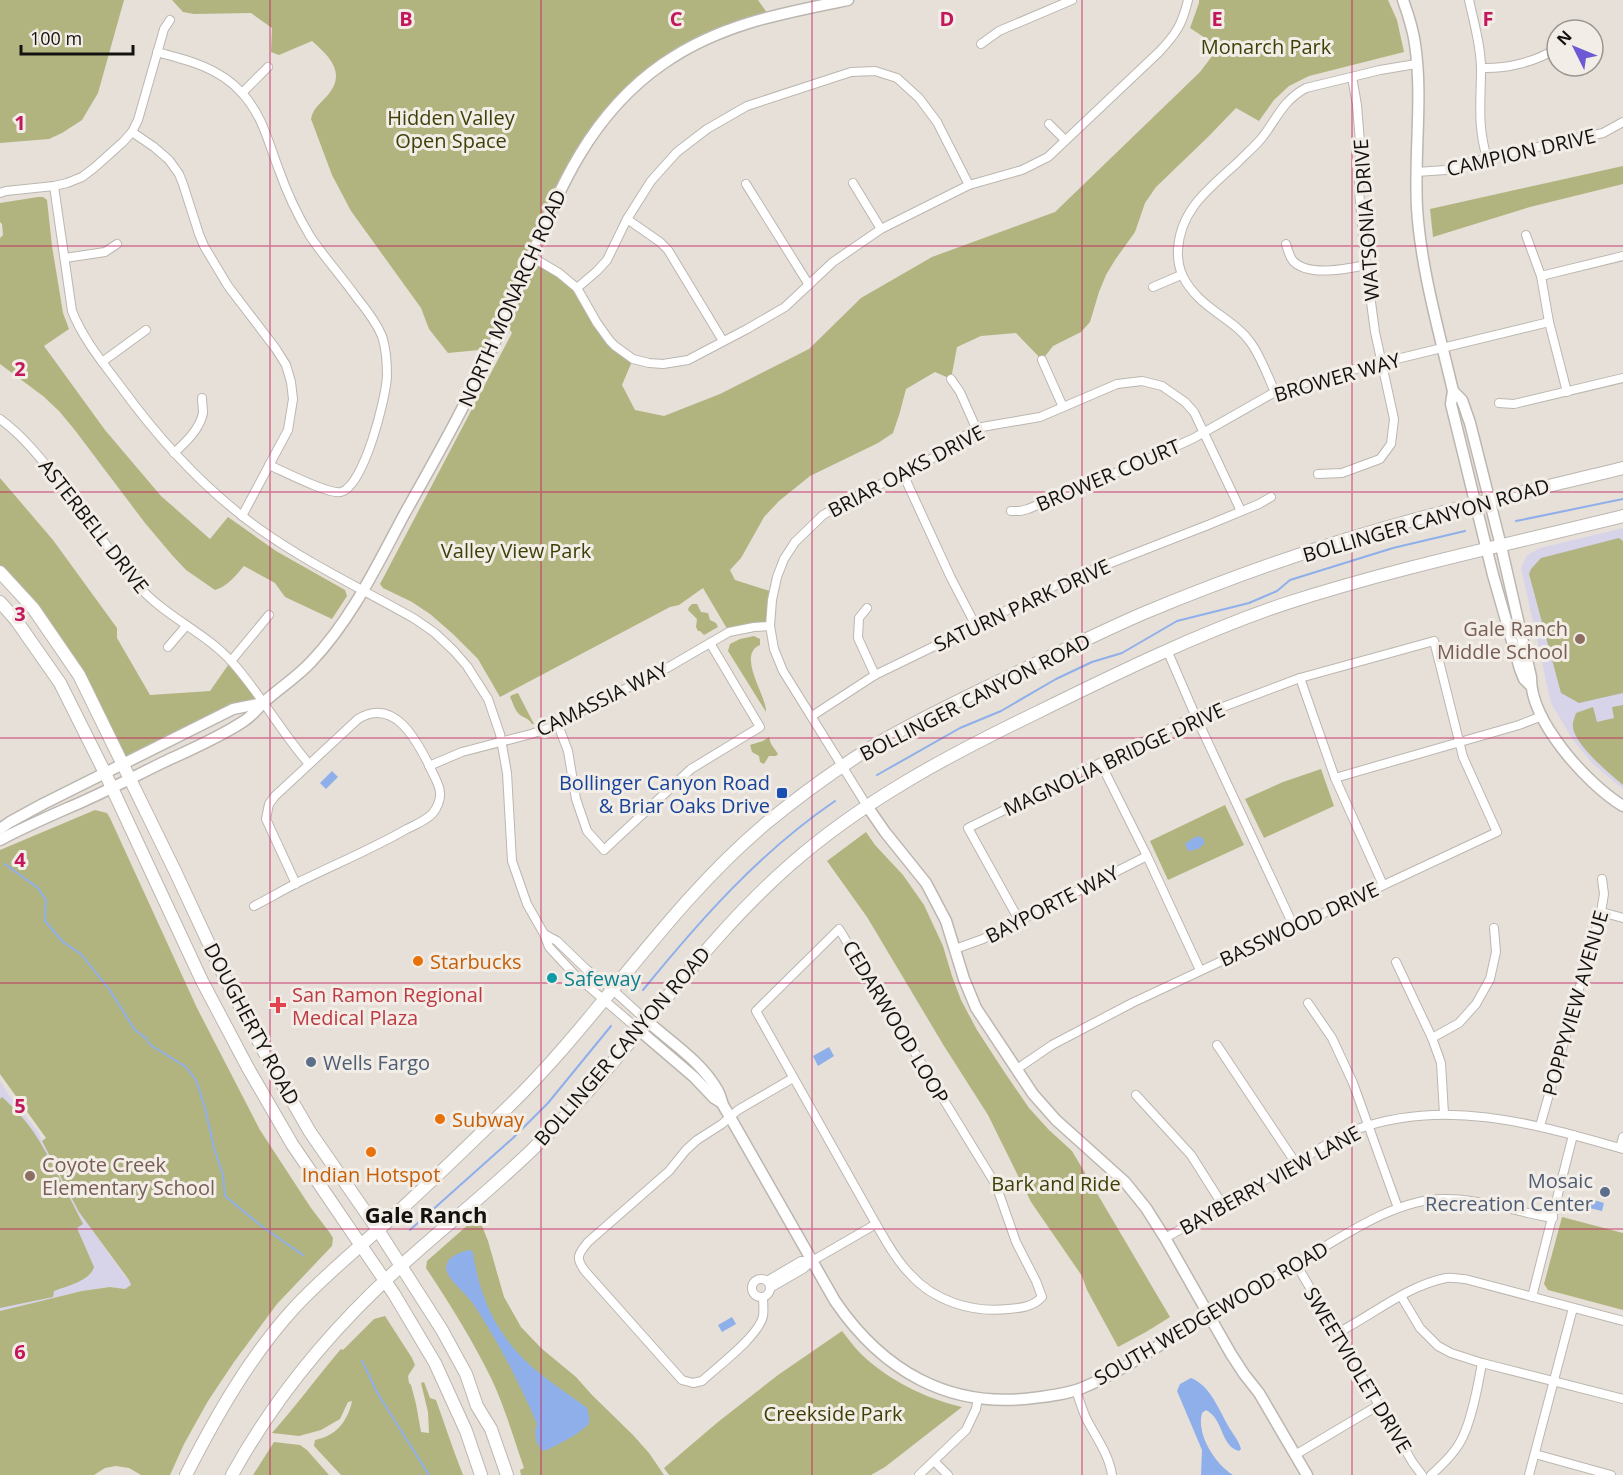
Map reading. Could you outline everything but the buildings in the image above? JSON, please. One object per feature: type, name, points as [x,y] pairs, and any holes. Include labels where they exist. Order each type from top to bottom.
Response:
[{"type":"main road","name":"BOLLINGER CANYON ROAD","points":[[186,1475],[221,1409],[260,1351],[293,1310],[541,1074],[667,924],[731,855],[764,825],[843,766],[875,745],[935,712],[1143,613],[1213,585],[1341,541],[1490,500],[1623,468]]},
{"type":"main road","name":"BOLLINGER CANYON ROAD","points":[[232,1475],[294,1378],[323,1343],[401,1266],[538,1145],[563,1120],[704,952],[762,890],[794,861],[867,806],[906,781],[992,734],[1103,679],[1218,629],[1283,605],[1357,582],[1623,516]]},
{"type":"main road","name":"DOUGHERTY ROAD","points":[[0,572],[33,608],[79,675],[223,974],[269,1061],[310,1132],[378,1230],[442,1330],[466,1374],[477,1406],[491,1428],[507,1475]]},
{"type":"main road","name":"DOUGHERTY ROAD","points":[[0,602],[16,620],[60,683],[105,773],[202,981],[248,1068],[292,1144],[385,1281],[444,1379],[466,1431],[481,1475]]},
{"type":"street","name":"NORTH MONARCH ROAD","points":[[0,840],[198,746],[247,719],[310,663],[339,629],[364,591],[474,386],[505,321],[571,168],[603,119],[648,74],[666,61],[716,33],[807,4],[848,0]]},
{"type":"street","points":[[981,44],[999,31],[1072,0]]},
{"type":"street","points":[[532,257],[559,273],[577,288],[610,341],[633,359],[663,364],[688,360],[785,307],[832,262],[882,229],[969,185],[1022,170],[1048,157],[1176,34],[1184,17],[1188,0]]},
{"type":"street","points":[[1403,0],[1414,40],[1418,79],[1416,172],[1418,210],[1430,300],[1452,391],[1451,404],[1502,612],[1524,679],[1531,686],[1542,716],[1558,743],[1597,786],[1623,806]]},
{"type":"street","points":[[1469,0],[1478,40],[1481,68],[1480,129],[1487,158]]},
{"type":"street","points":[[0,193],[54,186],[82,177],[132,132],[138,120],[164,29],[170,20]]},
{"type":"street","points":[[157,52],[208,69],[242,93],[265,128],[279,172],[311,236],[370,315],[382,336],[387,359],[387,379],[377,425],[362,468],[351,485],[342,492],[333,491],[269,465]]},
{"type":"street","points":[[1481,68],[1493,69],[1545,54]]},
{"type":"street","points":[[1275,392],[1252,344],[1241,332],[1200,300],[1180,275],[1178,257],[1182,225],[1197,201],[1256,144],[1286,102],[1295,94],[1306,88],[1380,70],[1416,64]]},
{"type":"street","points":[[242,93],[268,67]]},
{"type":"street","points":[[577,288],[607,260],[627,219],[651,181],[677,152],[708,129],[747,106],[851,72],[875,71],[897,78],[919,98],[937,122],[969,185]]},
{"type":"street","name":"WATSONIA DRIVE","points":[[1318,474],[1342,473],[1380,459],[1391,444],[1394,419],[1375,332],[1366,265],[1359,191],[1357,105],[1352,77]]},
{"type":"street","name":"CAMPION DRIVE","points":[[1416,172],[1446,170],[1487,158],[1603,133],[1623,122]]},
{"type":"street","points":[[1048,124],[1065,140]]},
{"type":"street","points":[[132,132],[169,160],[179,174],[204,246],[228,286],[276,349],[286,365],[291,382],[292,399],[288,430],[242,516]]},
{"type":"street","points":[[853,183],[882,229]]},
{"type":"street","points":[[746,184],[809,285]]},
{"type":"street","points":[[54,186],[72,311],[76,323],[142,417],[203,483],[242,516],[285,545],[415,619],[435,633],[467,666],[488,699],[495,717],[507,772],[512,861],[527,904],[544,934],[557,941],[609,995],[643,1026]]},
{"type":"street","points":[[627,219],[668,250],[723,341]]},
{"type":"street","points":[[1526,235],[1541,276],[1549,322],[1567,392]]},
{"type":"street","points":[[65,258],[105,252],[117,244]]},
{"type":"street","points":[[1286,244],[1290,257],[1303,268],[1321,271],[1366,265]]},
{"type":"street","points":[[1541,276],[1623,256]]},
{"type":"street","points":[[1154,287],[1180,275]]},
{"type":"street","name":"BROWER WAY","points":[[1204,433],[1275,392],[1339,373],[1549,322]]},
{"type":"street","points":[[102,362],[146,330]]},
{"type":"street","points":[[1042,360],[1063,407]]},
{"type":"street","points":[[1499,403],[1514,404],[1623,378]]},
{"type":"street","points":[[951,379],[960,392],[976,428]]},
{"type":"street","name":"BRIAR OAKS DRIVE","points":[[867,806],[783,671],[774,649],[770,626],[772,600],[784,559],[795,542],[823,515],[938,456],[976,428],[1040,417],[1118,384],[1135,381],[1162,386],[1185,402],[1194,412],[1241,511]]},
{"type":"street","points":[[1452,391],[1462,400],[1470,423],[1502,546],[1532,677],[1531,686]]},
{"type":"street","points":[[174,453],[193,434],[199,424],[203,413],[202,398]]},
{"type":"street","name":"ASTERBELL DRIVE","points":[[0,419],[41,458],[138,585],[156,603],[207,640],[231,661],[309,764]]},
{"type":"street","name":"BROWER COURT","points":[[1011,511],[1028,509],[1140,463],[1204,433]]},
{"type":"street","points":[[903,474],[976,627]]},
{"type":"street","name":"SATURN PARK DRIVE","points":[[812,716],[875,675],[976,627],[1062,582],[1271,497]]},
{"type":"street","points":[[867,608],[859,618],[858,638],[875,675]]},
{"type":"street","points":[[231,661],[269,615]]},
{"type":"street","points":[[168,647],[186,626]]},
{"type":"street","name":"CAMASSIA WAY","points":[[429,766],[462,752],[558,725],[729,632],[770,626]]},
{"type":"street","name":"MAGNOLIA BRIDGE DRIVE","points":[[1019,920],[968,828],[1183,722],[1300,678],[1434,641],[1459,742]]},
{"type":"street","points":[[558,725],[568,751],[576,799],[587,831],[604,850],[691,770],[760,727],[710,643]]},
{"type":"street","points":[[1167,650],[1293,927]]},
{"type":"street","points":[[1300,678],[1335,778],[1383,885]]},
{"type":"street","name":"NORTH MONARCH ROAD","points":[[0,829],[18,817],[233,709],[263,703]]},
{"type":"street","points":[[254,906],[396,835],[433,813],[439,803],[440,793],[420,746],[395,718],[386,713],[374,712],[358,719],[269,804],[266,814],[268,826],[296,884]]},
{"type":"street","points":[[1335,778],[1519,725],[1542,716]]},
{"type":"street","name":"BASSWOOD DRIVE","points":[[1017,1070],[1093,1023],[1200,970],[1497,832],[1463,757],[1459,742]]},
{"type":"street","points":[[1101,764],[1200,970]]},
{"type":"street","points":[[867,806],[926,883],[946,921],[964,979],[976,1008],[1040,1103],[1125,1182],[1146,1208],[1307,1475]]},
{"type":"street","name":"BAYPORTE WAY","points":[[955,949],[983,939],[1147,856]]},
{"type":"street","name":"POPPYVIEW AVENUE","points":[[1540,1126],[1602,912],[1604,894],[1602,879]]},
{"type":"street","points":[[1602,912],[1623,918]]},
{"type":"street","points":[[1432,1038],[1459,1023],[1476,1004],[1490,979],[1496,952],[1494,928]]},
{"type":"street","name":"CEDARWOOD LOOP","points":[[839,929],[996,1185],[1017,1242],[1042,1297],[1037,1303],[1031,1305],[999,1310],[971,1309],[948,1301],[928,1291],[910,1275],[876,1224],[756,1011],[839,929]]},
{"type":"street","points":[[1396,962],[1432,1038],[1441,1063],[1444,1114]]},
{"type":"street","points":[[1308,1004],[1332,1038],[1353,1083],[1398,1208]]},
{"type":"street","name":"SOUTH WEDGEWOOD ROAD","points":[[643,1026],[714,1098],[722,1103],[835,1301],[850,1322],[883,1356],[905,1372],[939,1388],[965,1396],[1016,1400],[1076,1390],[1103,1378],[1363,1224],[1398,1208],[1423,1200],[1480,1201],[1553,1218]]},
{"type":"street","points":[[1217,1045],[1295,1162]]},
{"type":"street","points":[[768,1284],[767,1295],[763,1298],[763,1316],[751,1336],[702,1381],[693,1383],[682,1380],[585,1271],[578,1259],[581,1250],[588,1242],[669,1171],[697,1140],[722,1124],[738,1110],[793,1078]]},
{"type":"street","points":[[1136,1095],[1191,1155],[1222,1204]]},
{"type":"street","name":"BAYBERRY VIEW LANE","points":[[1165,1238],[1354,1130],[1394,1120],[1444,1114],[1505,1119],[1621,1148]]},
{"type":"street","points":[[1532,1297],[1573,1135]]},
{"type":"street","points":[[1621,1148],[1623,1137]]},
{"type":"street","points":[[768,1284],[801,1262],[812,1261],[876,1224]]},
{"type":"street","name":"SWEETVIOLET DRIVE","points":[[1296,1264],[1422,1475]]},
{"type":"street","points":[[1337,1334],[1401,1296],[1447,1278],[1465,1279],[1623,1321]]},
{"type":"street","points":[[763,1298],[754,1295],[752,1287],[759,1279],[768,1284]]},
{"type":"street","points":[[1401,1296],[1420,1328],[1438,1346],[1482,1363],[1623,1399]]},
{"type":"street","points":[[1529,1475],[1574,1308]]},
{"type":"street","points":[[1431,1475],[1460,1444],[1482,1363]]},
{"type":"street","points":[[1076,1390],[1085,1416],[1111,1467],[1112,1475]]},
{"type":"street","points":[[919,1475],[966,1430],[976,1409],[978,1398]]},
{"type":"street","points":[[1295,1455],[1379,1405]]},
{"type":"street","points":[[1535,1454],[1611,1475]]},
{"type":"street","points":[[934,1461],[948,1475]]},
{"type":"shaded area","name":"Gale Ranch Middle School","points":[[1623,528],[1623,789],[1593,764],[1573,740],[1551,703],[1521,568],[1527,555],[1540,548]]},
{"type":"shaded area","name":"Coyote Creek Elementary School","points":[[0,1081],[38,1132],[79,1212],[129,1280],[131,1285],[128,1288],[110,1287],[82,1291],[0,1311]]},
{"type":"green space","points":[[0,0],[124,0],[98,93],[82,120],[49,139],[0,143]]},
{"type":"green space","name":"Hidden Valley Open Space","points":[[172,0],[758,0],[770,17],[683,51],[603,119],[532,257],[577,288],[597,323],[633,359],[622,385],[635,410],[664,416],[720,394],[809,349],[861,298],[932,257],[1055,212],[1200,72],[1219,47],[1190,28],[1199,0],[1388,0],[1397,20],[1404,52],[1309,76],[1289,86],[1274,100],[1259,121],[1236,108],[1156,187],[1145,203],[1135,232],[1106,275],[1090,322],[1081,332],[1053,346],[1042,360],[1016,333],[981,336],[957,347],[951,379],[935,372],[906,389],[893,433],[878,443],[810,476],[779,501],[764,517],[741,558],[730,570],[735,580],[773,592],[770,626],[729,632],[703,588],[679,605],[670,607],[500,697],[478,659],[453,634],[430,614],[383,588],[380,584],[512,333],[505,322],[493,345],[479,350],[448,353],[429,329],[421,308],[351,211],[332,175],[311,119],[315,109],[333,88],[336,80],[334,66],[319,47],[312,41],[279,55],[271,52],[272,28],[251,13],[194,14],[183,12]]},
{"type":"green space","points":[[1623,166],[1623,184],[1530,207],[1433,237],[1430,209]]},
{"type":"green space","points":[[38,197],[47,200],[63,313],[69,329],[44,346],[105,430],[161,496],[210,539],[228,517],[276,551],[345,590],[347,596],[332,619],[285,597],[275,583],[244,566],[228,583],[215,590],[186,570],[145,523],[59,411],[0,364],[0,238],[3,235],[0,203]]},
{"type":"green space","points":[[0,478],[53,540],[117,628],[117,638],[150,695],[210,691],[231,661],[263,703],[233,709],[122,766],[79,675],[0,572]]},
{"type":"green space","name":"Gale Ranch Middle School","points":[[1619,538],[1623,541],[1623,693],[1579,703],[1561,693],[1529,574],[1541,558]]},
{"type":"green space","points":[[692,604],[697,604],[701,612],[708,613],[710,620],[718,627],[704,635],[698,631],[697,619],[688,610]]},
{"type":"green space","points":[[754,636],[760,639],[760,645],[753,650],[752,666],[766,712],[728,651],[730,644]]},
{"type":"green space","points":[[518,693],[534,724],[515,709],[510,697]]},
{"type":"green space","points":[[1623,705],[1623,785],[1579,742],[1573,722],[1576,713],[1593,707],[1597,722],[1614,718],[1612,707]]},
{"type":"green space","points":[[769,737],[778,754],[769,756],[764,764],[760,762],[759,756],[752,752],[750,745]]},
{"type":"green space","points":[[1321,769],[1334,806],[1264,838],[1245,799],[1283,782]]},
{"type":"green space","points":[[1225,805],[1244,845],[1168,880],[1150,841]]},
{"type":"green space","points":[[95,810],[107,813],[110,818],[197,1008],[260,1130],[330,1233],[333,1238],[332,1246],[277,1304],[234,1362],[208,1401],[170,1475],[141,1475],[129,1468],[116,1466],[105,1468],[94,1475],[0,1475],[0,1311],[82,1291],[110,1287],[125,1289],[131,1285],[79,1212],[42,1141],[46,1138],[0,1074],[0,850]]},
{"type":"green space","name":"Bark and Ride","points":[[866,832],[903,875],[924,905],[943,946],[961,1000],[977,1030],[1029,1108],[1072,1151],[1170,1317],[1118,1347],[1087,1290],[1082,1276],[1031,1202],[988,1115],[867,917],[827,861]]},
{"type":"green space","name":"Coyote Creek Elementary School","points":[[2,1097],[27,1123],[47,1154],[45,1159],[51,1161],[83,1224],[77,1228],[94,1267],[92,1272],[83,1279],[54,1291],[53,1297],[0,1308],[0,1099]]},
{"type":"green space","points":[[478,1216],[488,1241],[504,1297],[521,1327],[541,1348],[576,1377],[633,1435],[664,1475],[521,1475],[520,1470],[524,1468],[492,1380],[461,1323],[426,1268],[427,1261]]},
{"type":"green space","points":[[1562,1217],[1623,1233],[1623,1310],[1548,1290],[1544,1284]]},
{"type":"green space","points":[[385,1316],[415,1365],[408,1376],[421,1432],[429,1433],[428,1412],[421,1383],[424,1382],[430,1398],[436,1400],[463,1475],[341,1475],[314,1446],[315,1440],[329,1435],[340,1426],[352,1401],[348,1402],[340,1419],[321,1430],[299,1436],[272,1433],[341,1349],[343,1350],[374,1319]]},
{"type":"green space","name":"Creekside Park","points":[[842,1331],[860,1353],[882,1372],[920,1393],[962,1407],[885,1467],[871,1475],[669,1475],[664,1468],[718,1422],[778,1375]]},
{"type":"green space","points":[[274,1442],[300,1445],[329,1475],[253,1475]]},
{"type":"water","points":[[332,771],[338,777],[326,789],[320,783]]},
{"type":"water","points":[[1200,836],[1204,844],[1198,849],[1188,851],[1185,844]]},
{"type":"water","points":[[829,1047],[834,1056],[818,1066],[813,1056]]},
{"type":"water","points":[[1587,1198],[1604,1203],[1602,1211],[1585,1207]]},
{"type":"water","points":[[471,1250],[485,1301],[509,1342],[538,1372],[587,1408],[589,1423],[587,1426],[547,1450],[543,1451],[537,1442],[535,1431],[537,1424],[500,1348],[474,1305],[447,1272],[446,1267],[449,1260],[457,1254]]},
{"type":"water","points":[[732,1317],[736,1324],[722,1332],[718,1325]]},
{"type":"water","points":[[1191,1378],[1205,1387],[1239,1444],[1241,1449],[1239,1451],[1228,1444],[1212,1414],[1206,1410],[1202,1413],[1202,1430],[1208,1448],[1220,1464],[1233,1475],[1201,1475],[1202,1450],[1177,1391],[1180,1384]]},
{"type":"waterway","points":[[1516,521],[1623,499]]},
{"type":"waterway","points":[[877,775],[960,728],[1001,711],[1056,679],[1092,662],[1122,653],[1177,621],[1249,603],[1277,591],[1290,580],[1393,548],[1465,531]]},
{"type":"waterway","points":[[643,990],[732,888],[781,842],[835,801]]},
{"type":"waterway","points":[[5,864],[38,888],[46,900],[45,921],[63,942],[81,954],[109,989],[135,1030],[147,1039],[149,1044],[186,1067],[196,1080],[223,1175],[225,1196],[264,1228],[303,1255]]},
{"type":"waterway","points":[[410,1230],[513,1138],[548,1103],[611,1026]]},
{"type":"waterway","points":[[362,1361],[378,1394],[429,1475]]},
{"type":"place","name":"Gale Ranch Middle School","points":[[1580,639]]},
{"type":"place","name":"Bollinger Canyon Road & Briar Oaks Drive","points":[[782,793]]},
{"type":"place","name":"Starbucks","points":[[418,961]]},
{"type":"place","name":"Safeway","points":[[552,978]]},
{"type":"place","name":"San Ramon Regional Medical Plaza","points":[[278,1005]]},
{"type":"place","name":"Wells Fargo","points":[[311,1062]]},
{"type":"place","name":"Subway","points":[[440,1119]]},
{"type":"place","name":"Indian Hotspot","points":[[371,1152]]},
{"type":"place","name":"Coyote Creek Elementary School","points":[[30,1176]]},
{"type":"place","name":"Mosaic Recreation Center","points":[[1605,1192]]},
{"type":"district","name":"Gale Ranch","points":[[426,1214]]},
{"type":"park label","name":"Monarch Park","points":[[1266,46]]},
{"type":"park label","name":"Valley View Park","points":[[516,550]]}]
